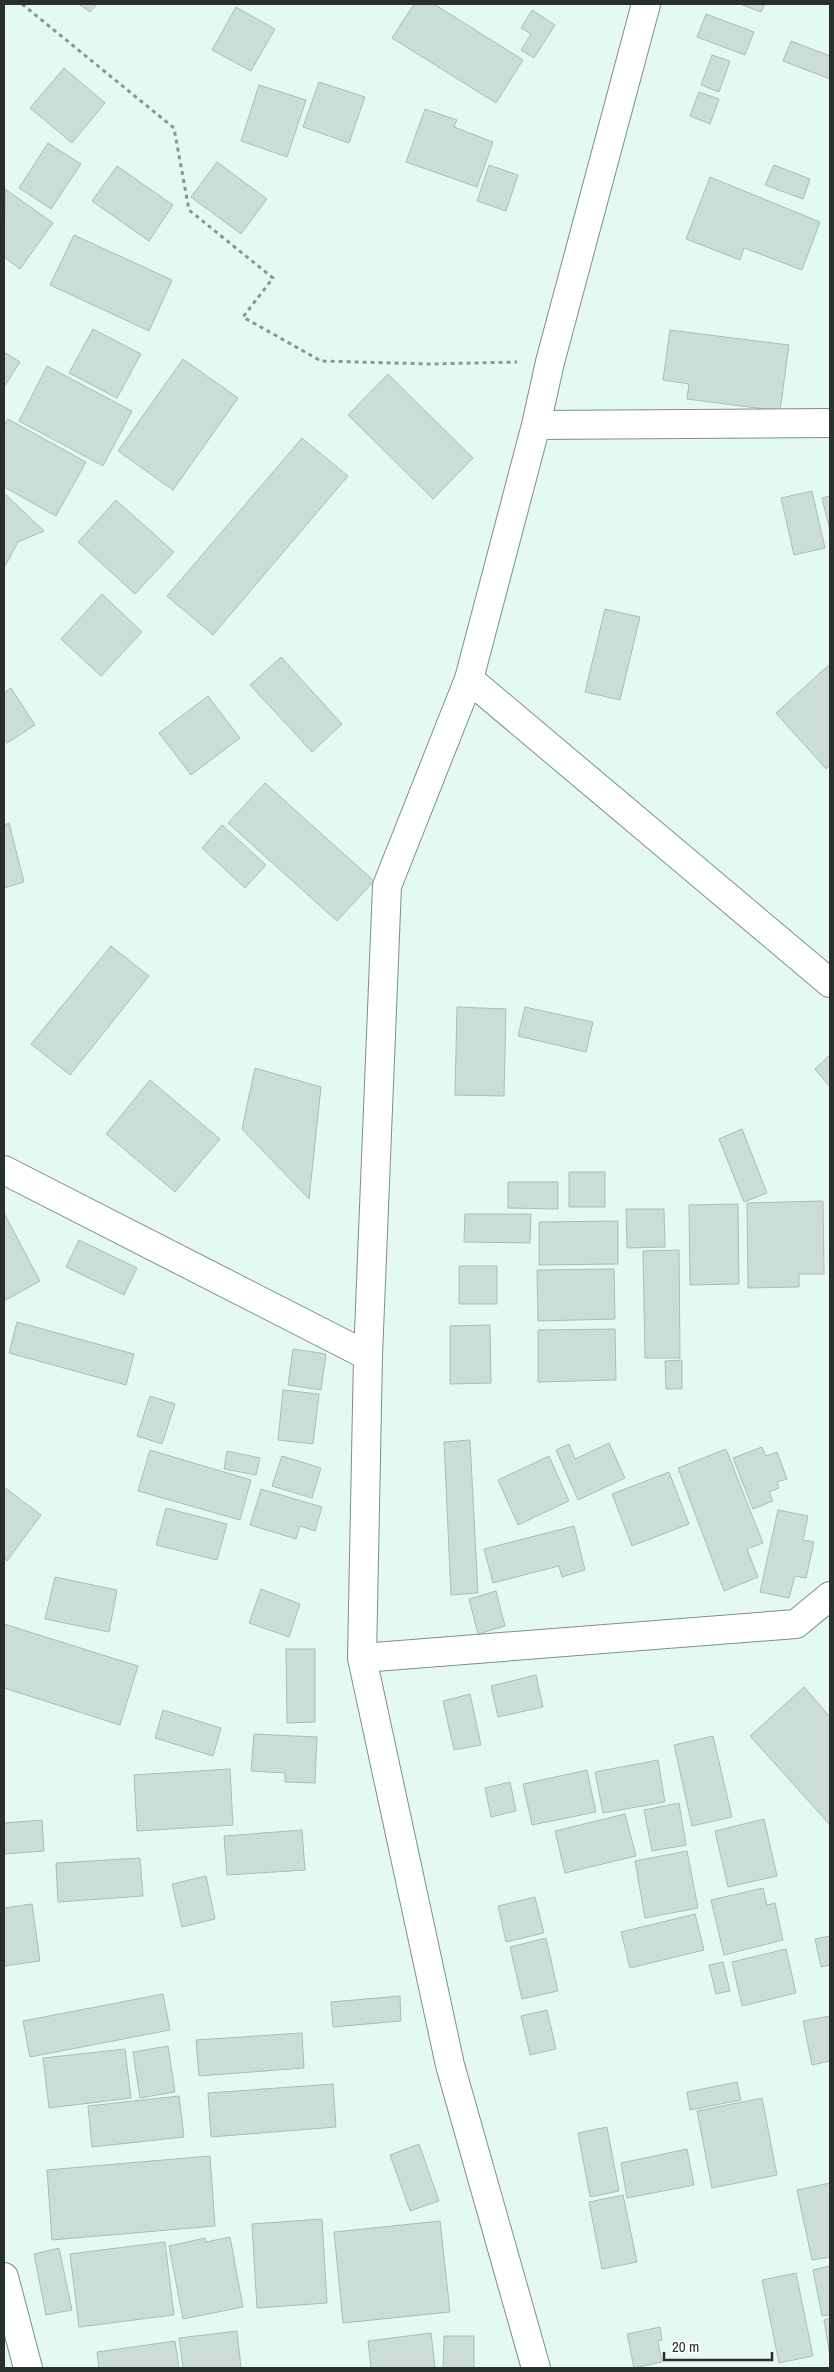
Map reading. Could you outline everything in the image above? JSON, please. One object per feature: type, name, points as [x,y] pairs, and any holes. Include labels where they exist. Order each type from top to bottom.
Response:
[{"type":"street","points":[[536,2368],[450,2065],[362,1658],[368,1356],[387,886],[469,678],[536,425],[550,362],[646,4]]},
{"type":"street","points":[[536,425],[830,423]]},
{"type":"street","points":[[469,678],[830,983]]},
{"type":"street","points":[[4,1170],[368,1356]]},
{"type":"street","points":[[362,1658],[796,1624],[830,1596]]},
{"type":"street","points":[[4,2277],[28,2368]]},
{"type":"path","points":[[22,4],[174,128],[189,210],[273,278],[243,317],[320,361],[430,364],[550,362]]},
{"type":"building","points":[[79,4],[97,4],[90,12]]},
{"type":"building","points":[[414,4],[434,4],[523,60],[496,103],[392,38]]},
{"type":"building","points":[[740,4],[765,4],[761,12]]},
{"type":"building","points":[[236,7],[275,29],[251,71],[212,50]]},
{"type":"building","points":[[532,10],[555,25],[534,58],[521,50],[531,34],[521,28]]},
{"type":"building","points":[[706,14],[754,32],[745,55],[697,37]]},
{"type":"building","points":[[791,41],[830,56],[830,79],[783,61]]},
{"type":"building","points":[[712,55],[730,61],[719,92],[701,85]]},
{"type":"building","points":[[64,68],[105,103],[72,143],[30,108]]},
{"type":"building","points":[[319,82],[365,97],[349,143],[303,127]]},
{"type":"building","points":[[259,85],[306,100],[287,157],[241,141]]},
{"type":"building","points":[[699,92],[719,99],[710,124],[690,116]]},
{"type":"building","points":[[425,109],[457,120],[454,127],[493,142],[477,187],[406,162]]},
{"type":"building","points":[[48,143],[81,164],[51,209],[19,188]]},
{"type":"building","points":[[217,162],[267,199],[241,234],[191,197]]},
{"type":"building","points":[[489,165],[518,175],[506,211],[477,201]]},
{"type":"building","points":[[774,165],[810,179],[803,199],[765,185]]},
{"type":"building","points":[[117,166],[173,205],[149,241],[92,201]]},
{"type":"building","points":[[710,177],[820,222],[802,270],[744,248],[740,260],[686,239]]},
{"type":"building","points":[[5,189],[53,223],[20,269],[4,257]]},
{"type":"building","points":[[74,235],[172,280],[149,331],[50,285]]},
{"type":"building","points":[[93,329],[141,354],[117,398],[69,373]]},
{"type":"building","points":[[670,330],[789,345],[780,411],[687,399],[689,384],[663,380]]},
{"type":"building","points":[[4,352],[20,362],[4,387]]},
{"type":"building","points":[[183,359],[238,398],[173,490],[118,451]]},
{"type":"building","points":[[47,366],[132,411],[103,466],[19,421]]},
{"type":"building","points":[[388,374],[473,458],[433,499],[348,415]]},
{"type":"building","points":[[8,419],[86,462],[56,516],[4,487],[4,426]]},
{"type":"building","points":[[302,438],[348,476],[213,635],[167,596]]},
{"type":"building","points":[[812,491],[825,548],[794,555],[781,498]]},
{"type":"building","points":[[4,493],[44,531],[18,542],[4,568]]},
{"type":"building","points":[[830,496],[830,531],[822,498]]},
{"type":"building","points":[[116,500],[174,552],[135,594],[78,542]]},
{"type":"building","points":[[102,594],[142,632],[101,676],[61,639]]},
{"type":"building","points":[[605,609],[640,617],[620,700],[585,692]]},
{"type":"building","points":[[281,657],[342,724],[312,752],[250,685]]},
{"type":"building","points":[[830,664],[830,765],[826,769],[776,713]]},
{"type":"building","points":[[11,688],[35,725],[7,743],[4,738],[4,693]]},
{"type":"building","points":[[208,696],[240,738],[191,775],[159,733]]},
{"type":"building","points":[[265,783],[374,881],[337,921],[228,823]]},
{"type":"building","points":[[9,823],[24,882],[4,888],[4,825]]},
{"type":"building","points":[[222,825],[266,865],[245,888],[202,848]]},
{"type":"building","points":[[111,946],[149,976],[70,1075],[31,1044]]},
{"type":"building","points":[[457,1007],[506,1009],[504,1096],[455,1095]]},
{"type":"building","points":[[525,1007],[593,1022],[586,1052],[518,1036]]},
{"type":"building","points":[[830,1055],[830,1087],[815,1069]]},
{"type":"building","points":[[255,1068],[321,1087],[309,1199],[242,1129]]},
{"type":"building","points":[[150,1080],[220,1139],[175,1192],[106,1134]]},
{"type":"building","points":[[742,1129],[767,1193],[744,1202],[719,1139]]},
{"type":"building","points":[[569,1172],[605,1172],[605,1207],[569,1207]]},
{"type":"building","points":[[508,1182],[558,1182],[558,1209],[508,1208]]},
{"type":"building","points":[[823,1201],[824,1274],[799,1274],[799,1287],[748,1288],[747,1203]]},
{"type":"building","points":[[738,1204],[739,1284],[690,1285],[689,1205]]},
{"type":"building","points":[[626,1209],[664,1209],[665,1247],[627,1248]]},
{"type":"building","points":[[4,1213],[40,1281],[4,1301]]},
{"type":"building","points":[[465,1214],[531,1214],[530,1243],[464,1242]]},
{"type":"building","points":[[618,1221],[618,1264],[539,1265],[539,1222]]},
{"type":"building","points":[[79,1240],[137,1268],[124,1295],[66,1267]]},
{"type":"building","points":[[679,1250],[680,1358],[645,1358],[643,1251]]},
{"type":"building","points":[[459,1266],[497,1266],[497,1304],[459,1304]]},
{"type":"building","points":[[614,1269],[615,1319],[538,1321],[537,1270]]},
{"type":"building","points":[[17,1322],[134,1354],[126,1385],[9,1353]]},
{"type":"building","points":[[490,1325],[491,1383],[450,1384],[450,1326]]},
{"type":"building","points":[[615,1329],[616,1380],[538,1382],[538,1330]]},
{"type":"building","points":[[293,1349],[326,1354],[321,1390],[288,1385]]},
{"type":"building","points":[[682,1360],[682,1389],[666,1389],[665,1361]]},
{"type":"building","points":[[283,1390],[319,1394],[313,1444],[278,1440]]},
{"type":"building","points":[[150,1396],[175,1404],[162,1444],[137,1436]]},
{"type":"building","points":[[470,1440],[478,1593],[451,1595],[444,1442]]},
{"type":"building","points":[[609,1443],[625,1478],[578,1500],[556,1450],[569,1444],[575,1459]]},
{"type":"building","points":[[762,1447],[766,1456],[777,1452],[787,1479],[777,1482],[779,1488],[769,1492],[773,1501],[753,1509],[733,1458]]},
{"type":"building","points":[[726,1449],[763,1543],[747,1549],[758,1577],[724,1591],[678,1468]]},
{"type":"building","points":[[150,1450],[251,1480],[240,1520],[138,1491]]},
{"type":"building","points":[[227,1451],[260,1458],[256,1475],[224,1469]]},
{"type":"building","points":[[282,1456],[321,1468],[312,1498],[272,1486]]},
{"type":"building","points":[[549,1456],[569,1501],[518,1525],[498,1480]]},
{"type":"building","points":[[669,1472],[689,1524],[632,1546],[612,1494]]},
{"type":"building","points":[[4,1487],[41,1515],[7,1561],[4,1558]]},
{"type":"building","points":[[261,1489],[322,1507],[315,1531],[300,1526],[296,1539],[250,1525]]},
{"type":"building","points":[[166,1508],[227,1524],[217,1560],[156,1545]]},
{"type":"building","points":[[778,1510],[808,1516],[803,1540],[814,1542],[806,1578],[795,1576],[789,1598],[760,1592]]},
{"type":"building","points":[[574,1526],[585,1570],[562,1577],[559,1566],[493,1583],[484,1549]]},
{"type":"building","points":[[55,1577],[117,1590],[109,1632],[45,1619]]},
{"type":"building","points":[[261,1589],[300,1604],[289,1637],[249,1623]]},
{"type":"building","points":[[496,1591],[505,1626],[478,1634],[469,1599]]},
{"type":"building","points":[[4,1624],[138,1666],[120,1725],[4,1688]]},
{"type":"building","points":[[286,1649],[315,1649],[315,1722],[287,1723]]},
{"type":"building","points":[[536,1675],[543,1707],[498,1717],[491,1686]]},
{"type":"building","points":[[804,1687],[830,1717],[830,1825],[750,1736]]},
{"type":"building","points":[[470,1694],[481,1745],[454,1750],[443,1701]]},
{"type":"building","points":[[163,1710],[221,1728],[213,1756],[155,1738]]},
{"type":"building","points":[[254,1734],[317,1737],[315,1783],[285,1782],[285,1773],[251,1771]]},
{"type":"building","points":[[713,1736],[732,1817],[692,1826],[674,1745]]},
{"type":"building","points":[[658,1760],[665,1802],[603,1813],[595,1772]]},
{"type":"building","points":[[230,1769],[233,1825],[137,1831],[134,1775]]},
{"type":"building","points":[[587,1770],[596,1812],[532,1825],[523,1784]]},
{"type":"building","points":[[510,1782],[516,1811],[491,1817],[485,1788]]},
{"type":"building","points":[[679,1803],[686,1845],[652,1851],[644,1810]]},
{"type":"building","points":[[625,1814],[636,1856],[565,1873],[555,1831]]},
{"type":"building","points":[[764,1819],[777,1876],[728,1887],[715,1831]]},
{"type":"building","points":[[42,1820],[44,1851],[4,1854],[4,1823]]},
{"type":"building","points":[[302,1830],[305,1870],[227,1875],[224,1836]]},
{"type":"building","points":[[687,1851],[698,1908],[645,1918],[635,1861]]},
{"type":"building","points":[[140,1858],[143,1896],[58,1902],[56,1863]]},
{"type":"building","points":[[206,1876],[215,1919],[182,1927],[172,1884]]},
{"type":"building","points":[[763,1888],[767,1905],[775,1903],[783,1940],[724,1955],[711,1900]]},
{"type":"building","points":[[535,1897],[544,1933],[506,1942],[498,1906]]},
{"type":"building","points":[[32,1904],[40,1961],[4,1966],[4,1908]]},
{"type":"building","points":[[695,1914],[704,1950],[630,1968],[621,1932]]},
{"type":"building","points":[[830,1936],[830,1965],[821,1967],[815,1939]]},
{"type":"building","points":[[546,1938],[558,1991],[522,1999],[510,1947]]},
{"type":"building","points":[[786,1949],[796,1993],[742,2006],[732,1962]]},
{"type":"building","points":[[723,1962],[730,1991],[716,1994],[709,1965]]},
{"type":"building","points":[[163,1994],[170,2030],[30,2057],[23,2021]]},
{"type":"building","points":[[400,1996],[401,2021],[333,2027],[331,2002]]},
{"type":"building","points":[[547,2010],[556,2049],[530,2055],[521,2016]]},
{"type":"building","points":[[830,2016],[830,2061],[812,2065],[803,2021]]},
{"type":"building","points":[[302,2033],[304,2068],[199,2076],[196,2040]]},
{"type":"building","points":[[168,2046],[175,2092],[140,2098],[133,2052]]},
{"type":"building","points":[[125,2049],[131,2098],[49,2108],[43,2058]]},
{"type":"building","points":[[737,2082],[741,2100],[690,2110],[687,2092]]},
{"type":"building","points":[[333,2084],[336,2127],[211,2137],[208,2093]]},
{"type":"building","points":[[179,2096],[184,2137],[92,2147],[88,2106]]},
{"type":"building","points":[[762,2098],[777,2175],[712,2188],[697,2111]]},
{"type":"building","points":[[607,2127],[619,2191],[590,2197],[578,2133]]},
{"type":"building","points":[[419,2144],[439,2201],[410,2211],[390,2155]]},
{"type":"building","points":[[687,2149],[694,2185],[627,2198],[621,2163]]},
{"type":"building","points":[[210,2156],[215,2226],[52,2240],[47,2170]]},
{"type":"building","points":[[830,2183],[830,2257],[812,2260],[797,2190]]},
{"type":"building","points":[[623,2195],[637,2262],[602,2269],[589,2202]]},
{"type":"building","points":[[322,2219],[327,2303],[257,2308],[252,2224]]},
{"type":"building","points":[[440,2221],[450,2312],[343,2323],[334,2232]]},
{"type":"building","points":[[230,2237],[243,2307],[183,2319],[169,2246],[205,2238],[206,2242]]},
{"type":"building","points":[[165,2242],[174,2315],[79,2327],[70,2254]]},
{"type":"building","points":[[59,2248],[72,2310],[46,2315],[34,2254]]},
{"type":"building","points":[[830,2266],[830,2315],[822,2316],[813,2270]]},
{"type":"building","points":[[796,2273],[813,2356],[779,2363],[762,2280]]},
{"type":"building","points":[[830,2318],[830,2356],[824,2320]]},
{"type":"building","points":[[660,2327],[662,2340],[658,2341],[662,2362],[634,2368],[627,2334]]},
{"type":"building","points":[[237,2331],[241,2368],[183,2368],[179,2338]]},
{"type":"building","points":[[431,2333],[435,2368],[371,2368],[368,2341]]},
{"type":"building","points":[[444,2336],[474,2336],[474,2368],[443,2368]]},
{"type":"building","points":[[175,2341],[179,2368],[99,2368],[97,2352]]}]
